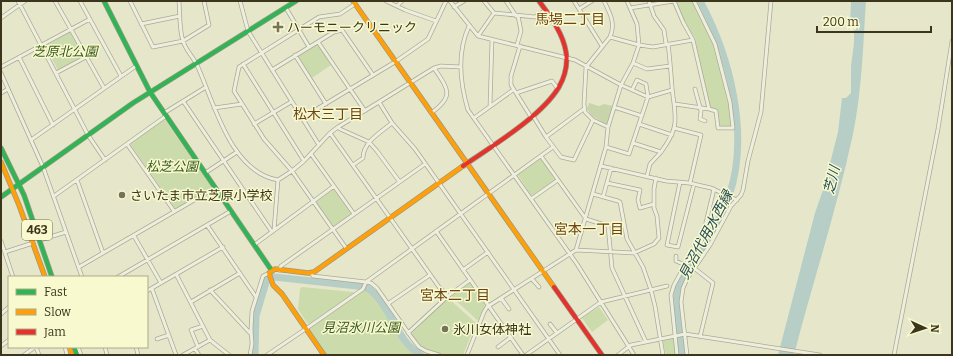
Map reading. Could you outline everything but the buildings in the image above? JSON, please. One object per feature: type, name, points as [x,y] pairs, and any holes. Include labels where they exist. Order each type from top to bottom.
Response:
[{"type":"main road","points":[[104,1],[150,92],[254,245],[271,272],[273,285],[282,294],[324,355]]},
{"type":"main road","points":[[1,197],[150,92],[296,1]]},
{"type":"main road","points":[[271,272],[279,270],[312,273],[532,117],[548,102],[558,89],[563,79],[566,70],[566,58],[562,36],[539,1]]},
{"type":"main road","points":[[354,2],[430,114],[602,355]]},
{"type":"main road","name":"463","points":[[1,148],[19,184],[52,276]]},
{"type":"main road","name":"463","points":[[1,162],[14,188],[26,219],[45,276]]},
{"type":"street","points":[[1,18],[19,3],[25,1]]},
{"type":"street","points":[[55,1],[104,88]]},
{"type":"street","points":[[80,1],[121,76]]},
{"type":"street","points":[[130,1],[153,48],[183,41],[209,25],[204,1]]},
{"type":"street","points":[[179,1],[183,41],[196,63],[220,123],[237,152],[255,170],[264,176],[278,180],[304,161],[330,133],[378,102],[434,68],[441,66],[460,67]]},
{"type":"street","points":[[240,1],[248,31],[319,145]]},
{"type":"street","points":[[386,1],[436,21]]},
{"type":"street","points":[[397,6],[402,1]]},
{"type":"street","points":[[302,118],[373,76],[428,39],[446,1]]},
{"type":"street","points":[[450,1],[478,36],[575,60],[621,86],[648,97],[672,90]]},
{"type":"street","points":[[454,7],[464,1]]},
{"type":"street","points":[[484,1],[494,13],[535,17],[546,10]]},
{"type":"street","points":[[506,1],[517,16],[521,31],[519,46],[511,76],[511,86],[553,147],[561,156],[574,160],[592,120]]},
{"type":"street","points":[[574,1],[602,46]]},
{"type":"street","points":[[579,9],[592,1]]},
{"type":"street","points":[[604,1],[612,19],[612,32],[610,37],[586,67],[584,108],[585,112],[592,120],[608,127]]},
{"type":"street","points":[[576,250],[601,166],[606,147],[608,127],[614,107],[621,86],[633,63],[640,45],[637,24],[627,1]]},
{"type":"street","points":[[630,8],[650,3],[674,1],[682,22],[694,40],[709,110]]},
{"type":"street","points":[[675,104],[716,111],[718,128],[733,128],[730,102],[715,44],[694,1]]},
{"type":"street","points":[[687,355],[681,302],[683,288],[694,268],[710,245],[731,206],[743,190],[748,161],[760,112],[771,1]]},
{"type":"street","points":[[346,248],[292,171],[264,139],[234,91],[239,67],[243,64],[319,17],[340,14],[354,2]]},
{"type":"street","points":[[19,3],[88,135],[105,160]]},
{"type":"street","points":[[647,176],[650,164],[661,152],[672,135],[676,121],[670,66],[664,30],[654,16],[650,3]]},
{"type":"street","points":[[286,8],[309,47]]},
{"type":"street","points":[[478,36],[494,13]]},
{"type":"street","points":[[142,24],[180,16]]},
{"type":"street","points":[[1,67],[90,19]]},
{"type":"street","points":[[469,26],[466,33],[460,67],[463,92],[468,110],[570,254],[602,302],[634,355]]},
{"type":"street","points":[[272,70],[334,32],[342,30],[373,76]]},
{"type":"street","points":[[610,37],[653,47],[694,40]]},
{"type":"street","points":[[490,106],[492,39]]},
{"type":"street","points":[[894,355],[938,129],[952,41]]},
{"type":"street","points":[[318,42],[365,111]]},
{"type":"street","points":[[295,55],[326,104]]},
{"type":"street","points":[[19,57],[53,124]]},
{"type":"street","points":[[56,73],[86,57]]},
{"type":"street","points":[[633,63],[647,69],[670,66]]},
{"type":"street","points":[[243,64],[304,161]]},
{"type":"street","points":[[31,140],[136,66]]},
{"type":"street","points":[[430,114],[442,105],[447,95],[445,84],[434,68]]},
{"type":"street","points":[[1,73],[43,167],[82,276]]},
{"type":"street","points":[[606,147],[629,154],[648,97],[646,84],[637,80],[632,90]]},
{"type":"street","points":[[474,118],[514,91],[552,81],[558,89]]},
{"type":"street","points":[[54,196],[127,144],[183,101],[206,87]]},
{"type":"street","points":[[1,93],[8,89]]},
{"type":"street","points":[[695,89],[701,111],[700,119],[705,121]]},
{"type":"street","points":[[183,101],[223,161],[273,231]]},
{"type":"street","points":[[254,124],[291,102]]},
{"type":"street","points":[[378,102],[392,123],[415,149],[560,355]]},
{"type":"street","points":[[214,108],[242,104]]},
{"type":"street","points":[[614,107],[642,116]]},
{"type":"street","points":[[546,137],[584,108]]},
{"type":"street","points":[[353,165],[363,158],[369,142],[392,123]]},
{"type":"street","points":[[639,124],[672,135]]},
{"type":"street","points":[[338,127],[369,142],[399,181]]},
{"type":"street","points":[[674,128],[701,135],[678,247],[667,245],[680,182]]},
{"type":"street","points":[[330,133],[438,287],[448,296]]},
{"type":"street","points":[[633,143],[661,152]]},
{"type":"street","points":[[127,144],[174,211]]},
{"type":"street","points":[[267,355],[363,289],[366,282],[553,147]]},
{"type":"street","points":[[205,173],[237,152]]},
{"type":"street","points":[[311,154],[354,214]]},
{"type":"street","points":[[541,156],[586,219],[608,226],[612,268],[646,342]]},
{"type":"street","points":[[279,270],[281,266],[425,164]]},
{"type":"street","points":[[601,166],[666,181],[692,183],[714,189],[737,200]]},
{"type":"street","points":[[603,197],[611,168]]},
{"type":"street","points":[[467,355],[484,312],[488,306],[576,250],[634,253],[654,244],[659,238],[657,216],[654,204],[656,178]]},
{"type":"street","points":[[77,180],[103,253]]},
{"type":"street","points":[[273,231],[278,180]]},
{"type":"street","points":[[531,199],[558,180]]},
{"type":"street","points":[[607,183],[640,190],[638,200],[640,208],[654,204]]},
{"type":"street","points":[[254,245],[314,203],[334,186]]},
{"type":"street","points":[[79,267],[215,188]]},
{"type":"street","points":[[677,355],[671,286],[701,243],[714,189]]},
{"type":"street","points":[[593,194],[620,202],[628,239],[634,253],[646,273],[651,290],[663,355]]},
{"type":"street","points":[[120,276],[231,211]]},
{"type":"street","points":[[207,225],[256,297]]},
{"type":"street","points":[[436,231],[523,355]]},
{"type":"street","points":[[40,240],[66,232]]},
{"type":"street","points":[[134,236],[161,283]]},
{"type":"street","points":[[1,241],[13,276]]},
{"type":"street","points":[[5,252],[34,242]]},
{"type":"street","points":[[148,291],[223,247]]},
{"type":"street","points":[[463,270],[488,252]]},
{"type":"street","points":[[676,256],[676,261],[685,265]]},
{"type":"street","points":[[694,268],[713,283],[700,337]]},
{"type":"street","points":[[250,355],[252,344],[252,311],[263,276],[271,272]]},
{"type":"street","points":[[191,302],[240,273]]},
{"type":"street","points":[[312,273],[313,276],[370,283],[377,288],[389,303],[408,333],[419,347],[439,355]]},
{"type":"street","points":[[176,274],[210,340],[229,355]]},
{"type":"street","points":[[389,303],[430,275]]},
{"type":"street","points":[[532,279],[539,287]]},
{"type":"street","points":[[408,333],[448,296],[470,280]]},
{"type":"street","points":[[526,355],[602,302],[671,286]]},
{"type":"street","points":[[152,289],[176,355]]},
{"type":"street","points":[[210,290],[251,333]]},
{"type":"street","points":[[502,298],[509,308]]},
{"type":"street","points":[[550,324],[556,333]]},
{"type":"street","points":[[199,355],[191,330],[203,326]]},
{"type":"street","points":[[157,339],[169,335]]},
{"type":"street","points":[[618,355],[629,346],[684,335],[820,355]]},
{"type":"street","points":[[498,346],[510,337]]},
{"type":"street","points":[[183,355],[210,340]]},
{"type":"street","points":[[24,355],[34,348]]},
{"type":"street","points":[[73,348],[81,355]]},
{"type":"green space","points":[[676,1],[693,1],[715,45],[730,107],[732,127],[720,127],[717,110],[710,108],[695,38],[684,22]]},
{"type":"green space","name":"芝原北公園","points":[[70,32],[72,33],[84,56],[58,70],[45,46]]},
{"type":"green space","points":[[318,45],[331,65],[312,78],[299,55]]},
{"type":"green space","points":[[589,103],[599,106],[604,104],[613,106],[608,123],[606,124],[592,116],[587,109]]},
{"type":"green space","name":"松芝公園","points":[[163,119],[212,187],[177,209],[130,144]]},
{"type":"green space","points":[[540,159],[555,180],[531,195],[518,175]]},
{"type":"green space","points":[[333,189],[351,214],[332,226],[316,202]]},
{"type":"green space","points":[[469,283],[485,305],[478,320],[452,297],[452,295]]},
{"type":"green space","points":[[302,287],[354,293],[310,324],[307,323],[298,309],[300,289]]},
{"type":"green space","name":"見沼氷川公園","points":[[365,289],[379,302],[402,339],[416,355],[326,355],[308,329]]},
{"type":"green space","name":"氷川女体神社","points":[[447,299],[449,299],[476,323],[463,355],[440,354],[429,351],[420,345],[412,335],[412,333]]},
{"type":"green space","points":[[599,307],[608,320],[592,332],[582,318]]},
{"type":"green space","points":[[674,338],[677,355],[666,355],[663,342],[664,340]]},
{"type":"water","name":"芝川","points":[[851,1],[866,1],[860,85],[853,134],[840,190],[794,355],[778,355],[838,132],[842,98],[846,98],[851,93],[851,66],[854,43],[854,27],[850,25]]},
{"type":"waterway","name":"見沼代用水西縁","points":[[682,355],[677,309],[678,290],[686,272],[726,205],[735,172],[738,148],[734,96],[728,71],[711,23],[700,1]]},
{"type":"waterway","name":"見沼代用水西縁","points":[[255,355],[256,316],[267,279],[269,277],[366,287],[381,302],[405,341],[412,349],[421,355]]},
{"type":"waterway","points":[[278,288],[283,291],[327,355]]},
{"type":"traffic: fast","points":[[104,1],[150,92],[272,271]]},
{"type":"traffic: fast","points":[[1,197],[133,103],[296,1]]},
{"type":"traffic: fast","points":[[1,148],[24,195],[52,276]]},
{"type":"traffic: fast","points":[[74,348],[77,355]]},
{"type":"traffic: slow","points":[[353,1],[554,287]]},
{"type":"traffic: slow","points":[[1,162],[19,205],[45,276]]},
{"type":"traffic: slow","points":[[324,355],[282,294],[273,285],[269,273],[275,269],[308,273],[314,272],[463,166]]},
{"type":"traffic: slow","points":[[69,348],[72,355]]},
{"type":"traffic: jam","points":[[463,166],[528,120],[551,98],[561,83],[567,56],[562,38],[556,25],[539,1]]},
{"type":"traffic: jam","points":[[554,287],[602,355]]},
{"type":"place","name":"ハーモニークリニック","points":[[278,27]]},
{"type":"place","name":"さいたま市立芝原小学校","points":[[122,195]]},
{"type":"place","name":"氷川女体神社","points":[[445,329]]},
{"type":"district","name":"馬場二丁目","points":[[570,19]]},
{"type":"district","name":"松木三丁目","points":[[328,114]]},
{"type":"district","name":"宮本一丁目","points":[[589,229]]},
{"type":"district","name":"宮本二丁目","points":[[455,295]]}]
